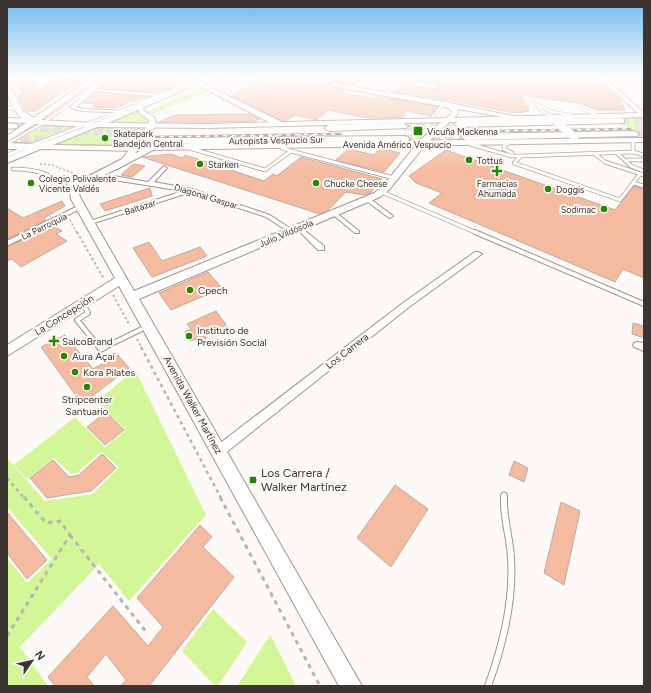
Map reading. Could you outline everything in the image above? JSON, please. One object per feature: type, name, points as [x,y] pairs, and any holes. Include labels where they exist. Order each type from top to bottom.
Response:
[{"type":"highway","points":[[459,124],[621,121]]},
{"type":"highway","name":"Autopista Vespucio Sur","points":[[153,128],[403,126]]},
{"type":"highway","points":[[467,140],[634,137]]},
{"type":"highway","name":"Autopista Vespucio Sur","points":[[150,145],[404,138]]},
{"type":"main road","points":[[7,140],[38,122],[54,108]]},
{"type":"main road","points":[[7,160],[137,108]]},
{"type":"main road","points":[[18,111],[33,114],[49,112]]},
{"type":"main road","points":[[9,124],[38,122],[153,128],[518,118],[542,114],[554,118],[643,116]]},
{"type":"main road","points":[[554,118],[574,137],[587,141]]},
{"type":"main road","points":[[442,127],[445,138],[453,143]]},
{"type":"main road","name":"Avenida Américo Vespucio","points":[[7,145],[38,148],[104,149],[135,148],[150,145],[183,146],[453,143],[467,140],[509,142],[587,141],[634,137],[644,141]]},
{"type":"main road","points":[[115,167],[150,145]]},
{"type":"main road","points":[[7,160],[37,153],[70,149]]},
{"type":"main road","points":[[104,149],[114,154],[117,158],[112,165],[104,171]]},
{"type":"street","points":[[76,108],[129,112]]},
{"type":"street","points":[[74,205],[74,189],[80,183],[115,167],[127,159],[153,128],[153,119],[142,112],[141,108]]},
{"type":"street","points":[[248,108],[279,124]]},
{"type":"street","points":[[449,120],[455,112],[450,108]]},
{"type":"street","points":[[468,108],[518,118]]},
{"type":"street","points":[[635,108],[643,116]]},
{"type":"street","points":[[18,111],[26,119],[38,122]]},
{"type":"street","name":"Julio Vildósola","points":[[126,302],[382,192],[422,143],[449,120]]},
{"type":"street","points":[[150,183],[164,168]]},
{"type":"street","name":"Diagonal Gaspar","points":[[114,178],[190,190],[268,216],[295,230],[321,248]]},
{"type":"street","name":"Baltazar","points":[[89,223],[190,190]]},
{"type":"street","points":[[367,199],[390,216]]},
{"type":"street","name":"Avenida Walker Martínez","points":[[74,205],[89,223],[115,283],[126,302],[148,326],[351,686]]},
{"type":"street","name":"La Parroquia","points":[[7,244],[74,205]]},
{"type":"street","points":[[334,213],[357,232]]},
{"type":"street","name":"Los Carrera","points":[[219,451],[406,304],[478,254]]},
{"type":"street","name":"La Concepción","points":[[7,351],[115,283]]},
{"type":"lane","points":[[8,108],[18,111]]},
{"type":"lane","points":[[7,145],[57,108]]},
{"type":"lane","points":[[7,154],[128,108]]},
{"type":"lane","points":[[436,114],[441,108]]},
{"type":"lane","points":[[539,108],[542,114]]},
{"type":"lane","points":[[547,108],[561,114],[591,117]]},
{"type":"lane","points":[[581,108],[600,117]]},
{"type":"lane","points":[[633,152],[634,137]]},
{"type":"lane","points":[[467,140],[511,156],[633,152],[644,155]]},
{"type":"lane","points":[[509,142],[504,146],[504,149],[521,156]]},
{"type":"lane","points":[[281,144],[282,148],[291,151],[394,178]]},
{"type":"lane","points":[[183,146],[265,170],[291,151]]},
{"type":"lane","points":[[617,153],[631,166],[644,170]]},
{"type":"lane","points":[[596,154],[605,162],[644,175]]},
{"type":"lane","points":[[521,156],[514,163],[515,164],[620,200],[640,174]]},
{"type":"lane","points":[[628,160],[644,160]]},
{"type":"lane","points":[[13,169],[40,170],[60,178],[74,205]]},
{"type":"lane","points":[[633,183],[644,186]]},
{"type":"lane","points":[[382,192],[644,304]]},
{"type":"lane","points":[[83,303],[88,313],[76,320],[101,349],[148,326]]},
{"type":"lane","points":[[488,686],[504,634],[511,583],[511,559],[504,514],[504,495]]},
{"type":"path","points":[[157,116],[163,108]]},
{"type":"path","points":[[102,132],[123,141]]},
{"type":"path","points":[[74,205],[126,302],[134,332],[320,686]]},
{"type":"path","points":[[7,478],[46,523],[60,521],[147,633]]},
{"type":"path","points":[[7,636],[70,535]]},
{"type":"shaded area","points":[[483,108],[529,108],[528,114],[512,114]]},
{"type":"green space","points":[[153,108],[167,108],[153,114],[147,111]]},
{"type":"green space","points":[[137,111],[151,120],[149,123],[110,122]]},
{"type":"green space","points":[[618,118],[641,118],[644,121],[644,138],[639,138]]},
{"type":"green space","points":[[39,127],[73,128],[30,144],[10,143]]},
{"type":"green space","name":"Skatepark Bandejón Central","points":[[94,128],[137,129],[143,131],[134,142],[126,146],[53,146]]},
{"type":"green space","points":[[135,370],[206,515],[129,601],[99,564],[20,647],[48,686],[7,686],[7,558],[27,583],[52,559],[7,507],[7,458],[45,501],[93,494],[119,467],[101,452],[77,473],[71,474],[54,458],[27,479],[14,465],[75,417],[105,447],[126,430],[96,402]]},
{"type":"green space","points":[[213,609],[247,642],[218,686],[215,686],[182,651]]},
{"type":"green space","points":[[270,635],[296,686],[237,686]]},
{"type":"building","points":[[25,108],[39,108],[35,111],[26,111]]},
{"type":"building","points":[[257,108],[437,108],[431,116],[403,110],[405,115],[402,118],[367,118],[328,110],[317,120],[295,115],[283,121]]},
{"type":"building","points":[[491,108],[528,108],[529,111],[515,113]]},
{"type":"building","points":[[594,108],[624,108],[625,110],[598,110]]},
{"type":"building","points":[[249,114],[260,119],[255,121],[159,122],[175,115]]},
{"type":"building","points":[[380,148],[400,153],[384,172],[336,160],[348,149],[374,155]]},
{"type":"building","points":[[446,150],[615,210],[634,186],[644,189],[644,278],[623,269],[615,282],[429,203],[442,193],[416,183],[409,176]]},
{"type":"building","points":[[171,154],[182,158],[185,155],[264,181],[273,174],[277,176],[301,157],[382,179],[370,193],[364,195],[346,192],[328,210],[320,214],[142,157]]},
{"type":"building","points":[[133,164],[145,166],[132,177],[121,175]]},
{"type":"building","points":[[150,188],[152,196],[105,211],[100,204]]},
{"type":"building","points":[[62,201],[65,206],[44,218],[46,220],[7,239],[7,208],[23,218]]},
{"type":"building","points":[[53,225],[62,231],[56,234],[67,241],[21,267],[12,259],[7,261],[7,247]]},
{"type":"building","points":[[149,242],[162,261],[200,247],[207,256],[152,277],[133,248]]},
{"type":"building","name":"Cpech","points":[[208,272],[222,288],[171,310],[159,293]]},
{"type":"building","points":[[216,311],[227,326],[204,334],[206,338],[197,342],[195,339],[191,341],[185,332],[191,329],[187,324]]},
{"type":"building","points":[[633,323],[644,326],[644,338],[632,334]]},
{"type":"building","name":"Stripcenter Santuario","points":[[65,335],[93,369],[118,355],[129,368],[82,404],[41,347]]},
{"type":"building","points":[[106,412],[124,430],[105,445],[87,427]]},
{"type":"building","points":[[102,454],[116,468],[91,491],[47,498],[30,478],[53,460],[69,477],[79,475]]},
{"type":"building","points":[[514,461],[528,468],[524,482],[509,475]]},
{"type":"building","points":[[395,485],[428,509],[391,567],[357,538]]},
{"type":"building","points":[[561,502],[580,511],[564,585],[544,573]]},
{"type":"building","points":[[7,512],[47,560],[27,579],[7,553]]},
{"type":"building","points":[[200,525],[212,537],[203,547],[234,577],[149,686],[121,686],[126,680],[106,654],[87,677],[94,686],[55,686],[48,677],[113,606],[148,646],[163,627],[137,598]]},
{"type":"tunnel","points":[[621,121],[644,121]]},
{"type":"tunnel","points":[[403,126],[459,124]]},
{"type":"tunnel","points":[[13,126],[95,131],[155,132]]},
{"type":"tunnel","points":[[634,134],[644,134]]},
{"type":"tunnel","points":[[404,139],[466,137]]},
{"type":"tunnel","points":[[7,138],[55,141]]},
{"type":"railway","points":[[487,131],[630,129]]},
{"type":"railway","points":[[151,137],[341,134]]},
{"type":"place","name":"Vicuña Mackenna","points":[[418,131]]},
{"type":"place","name":"Skatepark Bandejón Central","points":[[105,138]]},
{"type":"place","name":"Tottus","points":[[469,160]]},
{"type":"place","name":"Starken","points":[[200,164]]},
{"type":"place","name":"Farmacias Ahumada","points":[[497,171]]},
{"type":"place","name":"Colegio Polivalente Vicente Valdés","points":[[31,183]]},
{"type":"place","name":"Chucke Cheese","points":[[316,183]]},
{"type":"place","name":"Doggis","points":[[548,189]]},
{"type":"place","name":"Sodimac","points":[[604,209]]},
{"type":"place","name":"Cpech","points":[[190,290]]},
{"type":"place","name":"Instituto de Previsión Social","points":[[189,336]]},
{"type":"place","name":"SalcoBrand","points":[[54,341]]},
{"type":"place","name":"Aura Açaí","points":[[64,356]]},
{"type":"place","name":"Kora Pilates","points":[[75,372]]},
{"type":"place","name":"Stripcenter Santuario","points":[[87,387]]},
{"type":"place","name":"Los Carrera / Walker Martínez","points":[[253,480]]}]
